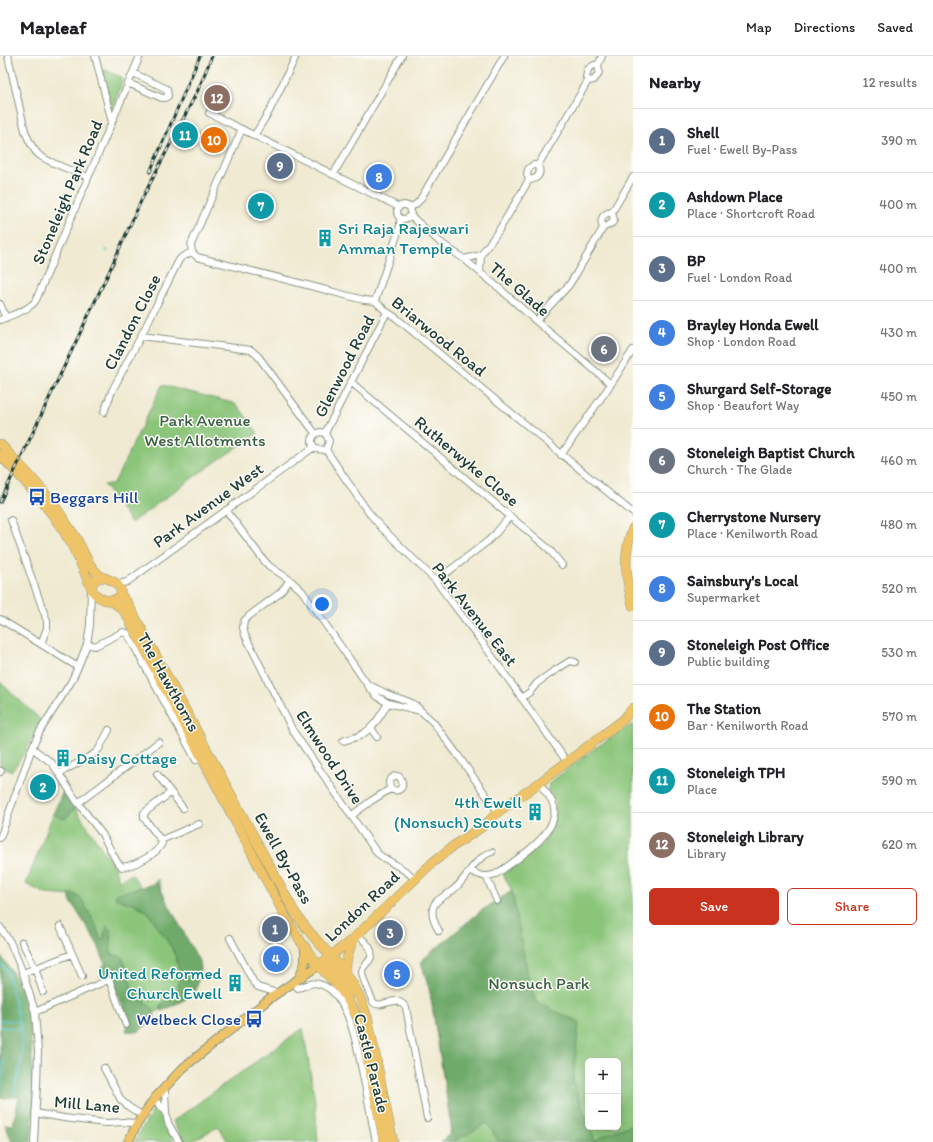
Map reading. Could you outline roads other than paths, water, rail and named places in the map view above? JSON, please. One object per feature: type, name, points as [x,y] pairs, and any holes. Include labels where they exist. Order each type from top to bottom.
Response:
[{"type":"highway","points":[[0,444],[53,504],[76,538],[95,572],[118,584],[121,590],[121,595],[118,598],[108,600],[92,592],[69,541],[48,509],[0,455]]},
{"type":"highway","points":[[633,528],[627,546],[626,559],[627,577],[633,606]]},
{"type":"highway","points":[[91,587],[96,579],[102,577]]},
{"type":"highway","name":"Ewell By-Pass","points":[[121,595],[127,602],[302,925],[348,976],[355,988],[368,1019],[392,1142]]},
{"type":"highway","name":"Ewell By-Pass","points":[[108,600],[122,609],[126,614],[285,916],[305,947],[343,992],[354,1012],[361,1027],[384,1142]]},
{"type":"highway","name":"London Road","points":[[319,965],[355,936],[432,863],[452,847],[486,824],[498,812],[623,720],[633,708]]},
{"type":"highway","points":[[302,925],[305,937],[320,958],[319,965]]},
{"type":"highway","points":[[348,976],[346,962],[348,951],[355,936]]},
{"type":"highway","points":[[331,956],[328,964],[349,992],[354,1012]]},
{"type":"main road","points":[[296,980],[305,963],[305,947]]},
{"type":"main road","name":"London Road","points":[[128,1142],[137,1124],[154,1099],[183,1068],[278,993],[319,965]]},
{"type":"street","points":[[8,56],[25,131],[34,149],[40,156],[48,161],[88,177]]},
{"type":"street","points":[[95,56],[112,122]]},
{"type":"street","name":"Stoneleigh Park Road","points":[[3,319],[34,304],[140,56]]},
{"type":"street","points":[[254,136],[270,110],[296,56]]},
{"type":"street","points":[[333,174],[402,56]]},
{"type":"street","points":[[209,113],[399,207],[406,205],[410,207],[415,205],[420,200],[504,56]]},
{"type":"street","points":[[588,81],[594,80],[598,76],[598,65],[602,56]]},
{"type":"street","points":[[480,272],[480,255],[499,230],[528,180],[528,169],[534,165],[538,165],[588,81],[586,77],[588,69],[594,65],[598,65]]},
{"type":"street","points":[[128,84],[162,98],[168,96],[167,89],[133,73]]},
{"type":"street","points":[[192,252],[191,245],[193,240],[242,130]]},
{"type":"street","points":[[528,180],[534,179],[540,173],[538,165]]},
{"type":"street","points":[[603,228],[601,224],[602,217],[612,212],[633,177]]},
{"type":"street","points":[[375,300],[400,226],[400,218],[397,213],[399,207]]},
{"type":"street","points":[[400,218],[402,220],[411,216],[412,212],[410,207]]},
{"type":"street","points":[[536,321],[576,274],[603,228],[612,223],[614,220],[612,212]]},
{"type":"street","name":"The Glade","points":[[411,216],[440,242],[480,272],[611,384]]},
{"type":"street","name":"Briarwood Road","points":[[192,252],[197,257],[364,300],[375,300],[387,312],[633,513]]},
{"type":"street","name":"Clandon Close","points":[[104,412],[112,391],[179,260],[192,252]]},
{"type":"street","points":[[464,259],[480,255]]},
{"type":"street","points":[[0,304],[3,319]]},
{"type":"street","name":"Glenwood Road","points":[[325,433],[387,312]]},
{"type":"street","points":[[141,336],[251,350],[258,356],[315,433]]},
{"type":"street","points":[[561,454],[611,384],[633,350]]},
{"type":"street","name":"Rutherwyke Close","points":[[351,382],[549,549],[562,565]]},
{"type":"street","points":[[315,433],[325,433],[329,441],[326,450],[315,449],[311,442],[315,433]]},
{"type":"street","name":"Park Avenue West","points":[[118,584],[127,582],[314,447]]},
{"type":"street","name":"Park Avenue East","points":[[326,450],[366,509],[380,526],[436,581],[567,762]]},
{"type":"street","points":[[226,510],[259,555],[269,566],[290,580],[302,591],[366,683],[378,697],[388,703],[421,711]]},
{"type":"street","points":[[436,581],[488,541],[510,516]]},
{"type":"street","points":[[11,520],[47,621],[47,628],[41,644]]},
{"type":"street","name":"Elmwood Drive","points":[[290,580],[280,593],[244,621],[243,628],[245,635],[293,731],[351,816],[377,852],[385,859],[409,872],[416,879]]},
{"type":"street","points":[[0,838],[32,748],[40,731],[71,682],[87,644],[90,625],[91,587]]},
{"type":"street","points":[[90,609],[96,603],[108,600]]},
{"type":"street","points":[[0,618],[78,667]]},
{"type":"street","name":"The Hawthorns","points":[[87,644],[95,646],[123,632],[127,633],[196,760]]},
{"type":"street","points":[[522,698],[530,692],[537,683],[551,673],[570,661],[575,662]]},
{"type":"street","points":[[366,683],[380,691],[408,701],[417,706],[433,722],[498,812]]},
{"type":"street","points":[[343,741],[360,736],[371,728],[388,703]]},
{"type":"street","points":[[371,728],[377,737]]},
{"type":"street","points":[[60,773],[94,754],[99,749],[109,730]]},
{"type":"street","points":[[78,803],[159,742]]},
{"type":"street","points":[[32,748],[52,763],[60,773],[78,803],[102,834],[117,862],[122,867],[144,860],[161,846],[161,840],[144,818],[144,813],[170,793]]},
{"type":"street","points":[[157,774],[170,793],[183,808]]},
{"type":"street","points":[[470,871],[482,876],[496,874],[534,847],[541,840],[554,816],[554,807],[550,798],[539,783]]},
{"type":"street","points":[[351,816],[390,789]]},
{"type":"street","points":[[161,840],[199,824]]},
{"type":"street","points":[[439,931],[432,914],[433,906],[437,900],[453,890],[483,856],[492,852]]},
{"type":"street","points":[[486,876],[497,901]]},
{"type":"street","points":[[60,926],[82,976]]},
{"type":"street","points":[[0,927],[10,942],[23,973],[35,1012],[38,1046],[34,1142]]},
{"type":"street","points":[[355,936],[368,945],[371,951],[370,959],[363,968],[362,972],[373,1002],[375,1004],[379,1004],[396,1000],[400,1001],[406,1008],[427,1118]]},
{"type":"street","points":[[230,938],[254,983],[258,987],[278,993]]},
{"type":"street","points":[[22,942],[35,968],[43,992]]},
{"type":"street","points":[[23,973],[72,954]]},
{"type":"street","points":[[35,1012],[108,980],[126,1025]]},
{"type":"street","name":"Castle Parade","points":[[296,980],[298,988],[309,983],[326,986],[332,991],[340,1002],[348,1017],[357,1048],[376,1142]]},
{"type":"street","points":[[357,1048],[369,1064]]},
{"type":"street","points":[[104,1068],[121,1100],[143,1116]]},
{"type":"street","points":[[163,1089],[165,1092],[168,1124],[179,1142]]},
{"type":"street","points":[[154,1099],[166,1112]]},
{"type":"street","name":"Mill Lane","points":[[35,1113],[94,1122],[125,1122],[137,1124]]},
{"type":"waterway","points":[[0,963],[7,970],[21,1029],[22,1058],[14,1093]]},
{"type":"waterway","points":[[0,1020],[19,1021]]},
{"type":"waterway","points":[[0,1027],[21,1029]]},
{"type":"waterway","points":[[1,1089],[4,1058]]},
{"type":"railway","points":[[150,172],[200,56]]},
{"type":"railway","points":[[0,502],[141,201],[198,90],[212,56]]},
{"type":"place","name":"Stoneleigh Library","points":[[217,98]]},
{"type":"place","name":"Stoneleigh TPH","points":[[185,135]]},
{"type":"place","name":"The Station","points":[[214,140]]},
{"type":"place","name":"Stoneleigh Post Office","points":[[280,166]]},
{"type":"place","name":"Sainsbury's Local","points":[[379,177]]},
{"type":"place","name":"Cherrystone Nursery","points":[[261,206]]},
{"type":"place","name":"Sri Raja Rajeswari Amman Temple","points":[[325,238]]},
{"type":"place","name":"Stoneleigh Baptist Church","points":[[604,349]]},
{"type":"place","name":"Beggars Hill","points":[[37,497]]},
{"type":"place","name":"Daisy Cottage","points":[[63,758]]},
{"type":"place","name":"Ashdown Place","points":[[43,787]]},
{"type":"place","name":"4th Ewell (Nonsuch) Scouts","points":[[535,812]]},
{"type":"place","name":"Shell","points":[[275,929]]},
{"type":"place","name":"BP","points":[[390,933]]},
{"type":"place","name":"Brayley Honda Ewell","points":[[276,959]]},
{"type":"place","name":"Shurgard Self-Storage","points":[[397,974]]},
{"type":"place","name":"United Reformed Church Ewell","points":[[235,983]]},
{"type":"place","name":"Welbeck Close","points":[[254,1019]]},
{"type":"park label","name":"Park Avenue West Allotments","points":[[205,430]]},
{"type":"park label","name":"Nonsuch Park","points":[[539,983]]}]
